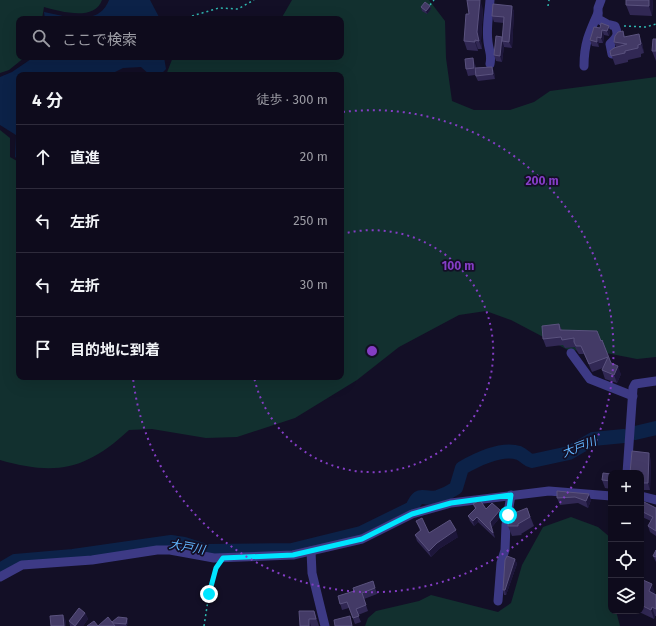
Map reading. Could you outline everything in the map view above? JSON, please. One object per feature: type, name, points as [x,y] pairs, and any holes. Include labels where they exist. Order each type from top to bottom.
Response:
[{"type":"street","points":[[490,0],[487,30],[488,44],[492,54],[490,64]]},
{"type":"street","points":[[600,0],[598,19],[615,26],[618,33],[617,37],[610,44],[612,54]]},
{"type":"street","points":[[584,66],[584,52],[588,34],[598,13]]},
{"type":"street","points":[[571,353],[590,379],[633,396]]},
{"type":"street","points":[[627,470],[635,384],[656,380]]},
{"type":"street","points":[[0,577],[22,565],[92,560],[157,550],[223,558],[293,555],[362,539],[412,514],[451,503],[549,491],[608,496]]},
{"type":"street","points":[[498,601],[500,563],[505,550],[506,525],[511,495]]},
{"type":"street","points":[[644,497],[656,500]]},
{"type":"street","points":[[311,551],[312,573],[325,626]]},
{"type":"path","points":[[192,16],[219,8],[238,9],[254,0]]},
{"type":"path","points":[[430,5],[434,0]]},
{"type":"path","points":[[548,0],[548,6]]},
{"type":"path","points":[[615,26],[646,27],[656,24]]},
{"type":"path","points":[[204,626],[214,574],[223,558]]},
{"type":"green space","points":[[0,0],[102,0],[98,7],[92,11],[84,13],[59,11],[44,7],[42,16],[16,16],[16,60],[21,60],[9,70],[0,73]]},
{"type":"green space","points":[[292,0],[429,0],[445,21],[446,58],[452,101],[474,110],[510,110],[534,102],[550,91],[656,77],[656,357],[637,359],[601,352],[568,350],[511,320],[486,311],[459,315],[399,347],[357,380],[295,418],[237,437],[206,438],[152,429],[129,430],[99,454],[69,466],[38,468],[0,460],[0,130],[10,138],[10,157],[16,160],[16,380],[344,380],[344,72],[167,72],[172,60],[344,60],[344,16],[283,16]]},
{"type":"green space","points":[[571,517],[598,527],[608,535],[608,614],[617,614],[620,626],[365,626],[368,618],[376,611],[419,601],[431,595],[498,612],[511,603],[522,565],[543,527]]},
{"type":"water","points":[[109,0],[150,0],[158,16],[91,16],[101,12]]},
{"type":"water","points":[[44,12],[63,16],[45,16]]},
{"type":"water","points":[[30,60],[164,60],[166,69],[163,72],[147,72],[141,67],[123,68],[115,72],[16,72],[16,135],[0,125],[0,77],[12,72]]},
{"type":"water","points":[[16,135],[16,157],[15,158]]},
{"type":"building","points":[[467,0],[480,0],[477,32],[479,41],[475,40],[475,42],[464,41],[466,14],[469,14]]},
{"type":"building","points":[[626,0],[649,0],[649,6],[626,5]]},
{"type":"building","points":[[425,2],[430,6],[426,11],[421,7]]},
{"type":"building","points":[[493,4],[512,6],[509,42],[502,41],[504,17],[492,16]]},
{"type":"building","points":[[601,23],[609,26],[607,31],[602,30],[601,38],[597,37],[597,42],[590,40],[594,27],[600,28]]},
{"type":"building","points":[[623,31],[624,37],[639,34],[641,44],[638,45],[638,48],[611,56],[610,51],[614,48],[627,44],[614,42],[615,36],[618,32]]},
{"type":"building","points":[[496,36],[502,37],[500,56],[494,55]]},
{"type":"building","points":[[653,39],[656,39],[656,51],[652,51]]},
{"type":"building","points":[[473,58],[474,68],[466,69],[465,59]]},
{"type":"building","points":[[492,67],[493,74],[476,76],[475,68]]},
{"type":"building","points":[[559,324],[560,330],[597,331],[611,363],[618,366],[614,375],[602,370],[608,357],[589,364],[581,346],[576,346],[574,338],[562,340],[561,337],[543,339],[542,326]]},
{"type":"building","points":[[632,451],[649,453],[648,483],[644,483],[644,470],[630,470]]},
{"type":"building","points":[[603,473],[608,474],[608,481],[602,480]]},
{"type":"building","points":[[557,491],[589,494],[586,501],[575,497],[557,498]]},
{"type":"building","points":[[480,500],[486,509],[492,503],[500,510],[490,522],[493,533],[477,517],[473,521],[468,516],[476,508],[473,504]]},
{"type":"building","points":[[644,502],[656,508],[656,531],[648,526],[653,517],[644,512]]},
{"type":"building","points":[[510,508],[512,514],[527,508],[530,517],[518,524],[518,526],[508,526]]},
{"type":"building","points":[[422,518],[429,533],[450,520],[456,530],[437,543],[429,551],[415,535],[421,530],[416,521]]},
{"type":"building","points":[[656,550],[656,557],[653,556]]},
{"type":"building","points":[[507,556],[515,559],[505,590],[503,590],[505,560]]},
{"type":"building","points":[[644,580],[652,584],[649,591],[656,595],[656,609],[652,607],[651,610],[644,606]]},
{"type":"building","points":[[373,581],[375,588],[362,593],[366,605],[356,609],[359,616],[353,618],[347,602],[340,604],[338,596],[354,591],[353,588]]},
{"type":"building","points":[[79,608],[85,613],[75,626],[69,621]]},
{"type":"building","points":[[299,611],[314,611],[316,619],[309,619],[309,626],[300,626]]},
{"type":"building","points":[[63,615],[64,626],[51,626],[50,616]]},
{"type":"building","points":[[350,616],[352,626],[335,626],[334,620]]},
{"type":"building","points":[[108,617],[115,626],[98,626]]},
{"type":"building","points":[[118,617],[127,618],[126,624],[112,622]]},
{"type":"building","points":[[94,621],[98,626],[87,626]]},
{"type":"waterway","name":"大戸川","points":[[635,433],[656,428]]},
{"type":"waterway","name":"大戸川","points":[[0,570],[15,561],[73,556],[171,542],[184,544],[206,551],[292,550],[361,533],[412,508],[417,499],[420,497],[433,498],[447,493],[456,488],[462,468],[489,455],[512,452],[519,453],[532,461],[569,453],[593,439],[624,436]]},
{"type":"route","points":[[209,594],[216,568],[223,558],[255,558],[293,555],[362,539],[412,514],[451,503],[511,495],[508,515]]}]
